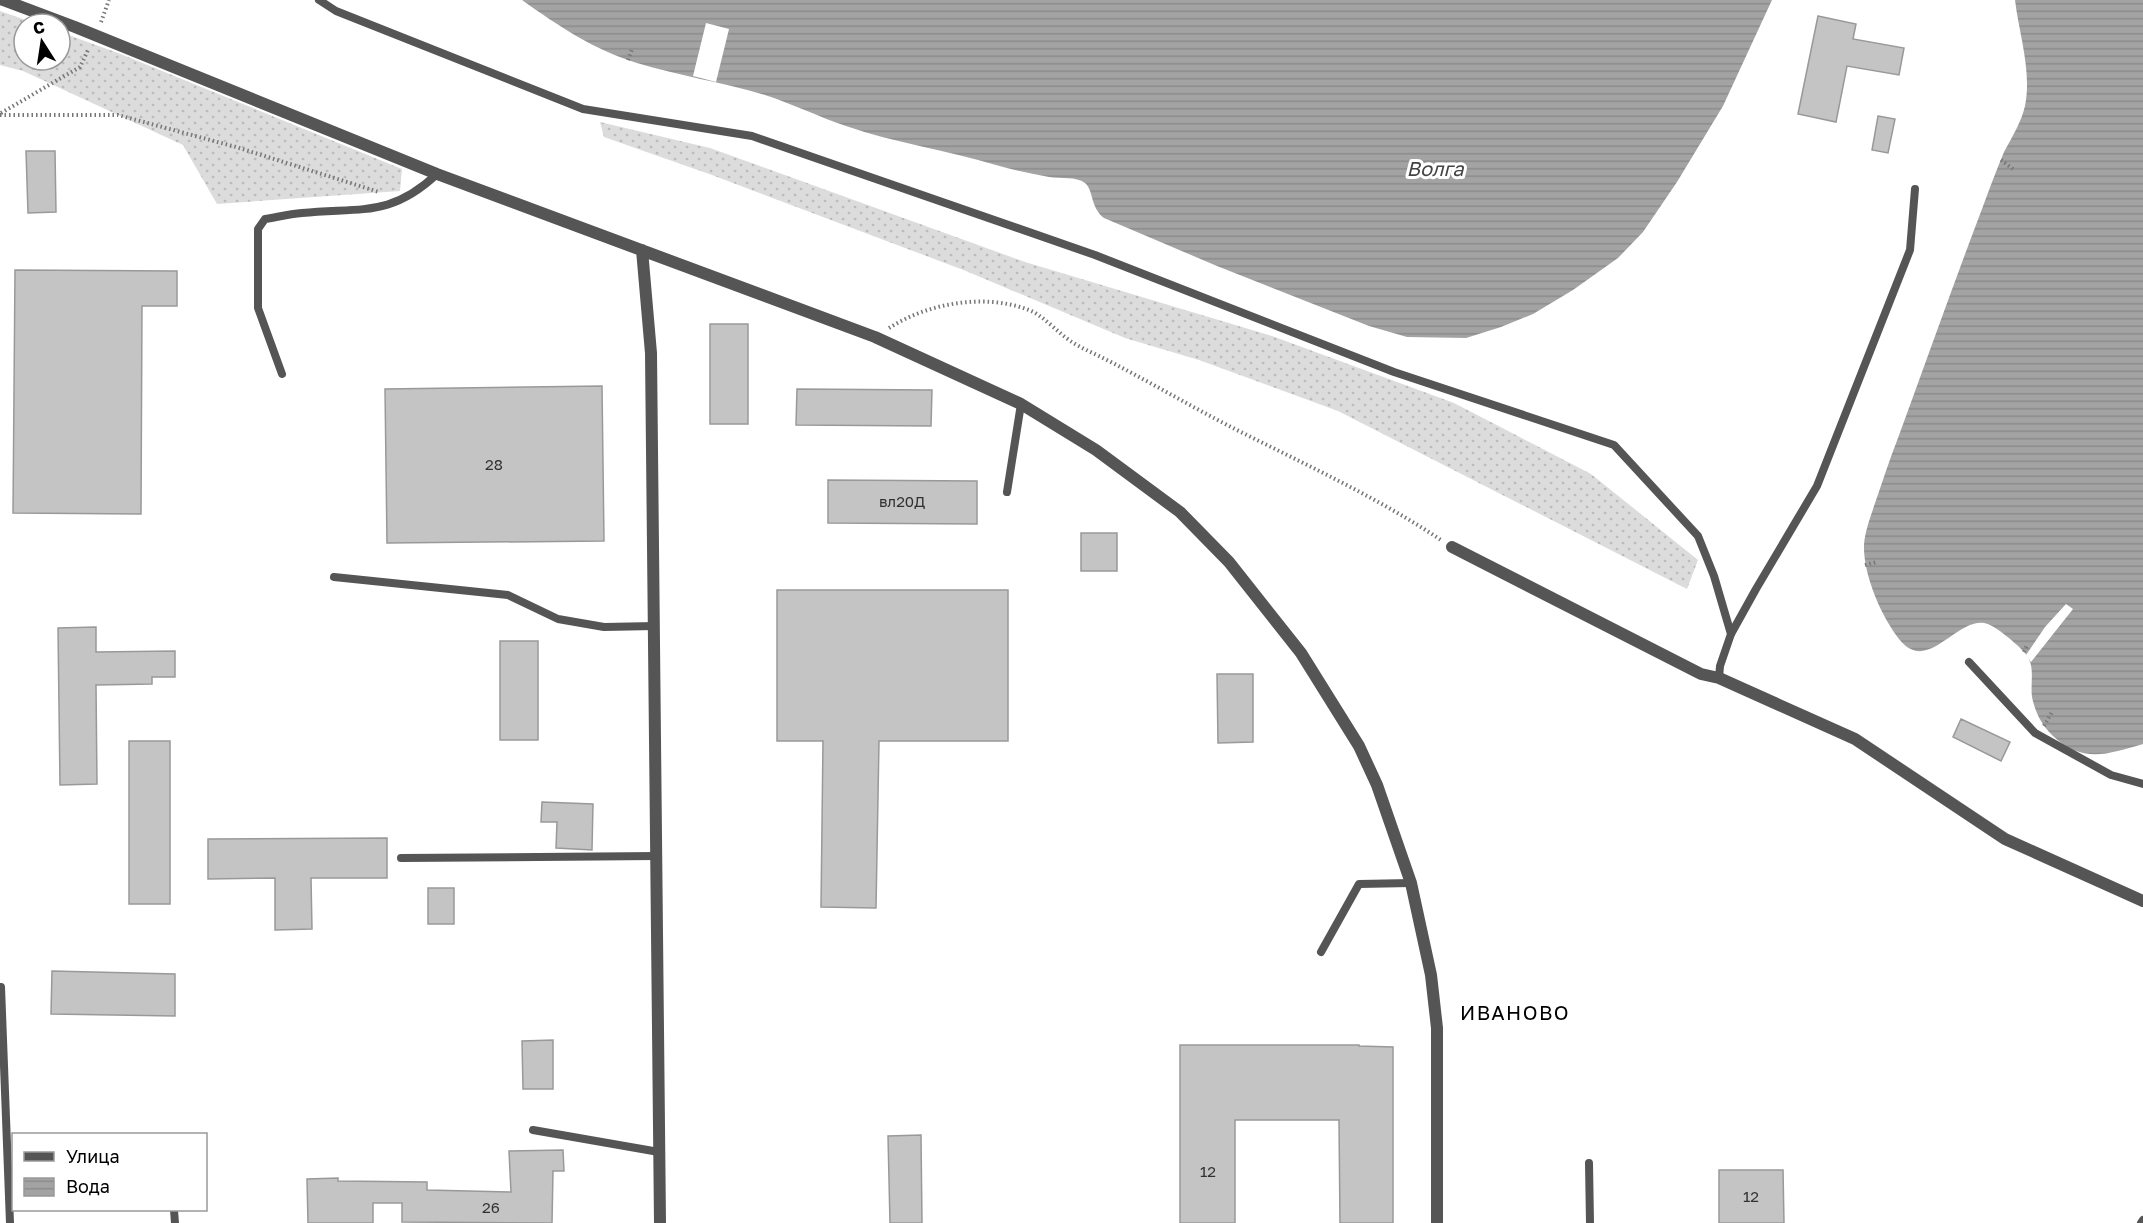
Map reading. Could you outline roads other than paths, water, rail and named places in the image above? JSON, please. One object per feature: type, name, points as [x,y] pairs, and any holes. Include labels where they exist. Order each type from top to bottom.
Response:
[{"type":"street","points":[[3,0],[96,35],[437,174],[875,337],[1021,404],[1096,450],[1180,512],[1229,562],[1301,652],[1359,746],[1377,785],[1411,883],[1431,975],[1437,1028],[1437,1223]]},
{"type":"street","points":[[642,250],[651,353],[660,1223]]},
{"type":"street","points":[[1452,547],[1701,674],[1719,678],[1855,739],[2005,839],[2143,901]]},
{"type":"lane","points":[[319,0],[336,11],[583,109],[752,136],[1095,255],[1394,372],[1614,445],[1698,536],[1714,576],[1731,634]]},
{"type":"lane","points":[[282,374],[258,308],[258,229],[265,219],[302,213],[348,212],[378,207],[403,200],[420,190],[437,174]]},
{"type":"lane","points":[[1719,678],[1720,666],[1731,634],[1817,486],[1910,250],[1915,189]]},
{"type":"lane","points":[[1007,492],[1021,404]]},
{"type":"lane","points":[[334,577],[508,595],[558,619],[604,627],[655,626]]},
{"type":"lane","points":[[1969,662],[2035,734],[2111,775],[2143,784]]},
{"type":"lane","points":[[401,858],[657,856]]},
{"type":"lane","points":[[1321,952],[1359,884],[1411,883]]},
{"type":"lane","points":[[1,987],[10,1223]]},
{"type":"lane","points":[[532,1130],[659,1152]]},
{"type":"lane","points":[[1589,1162],[1590,1223]]},
{"type":"water","name":"Волга","points":[[522,0],[1772,0],[1723,106],[1677,182],[1643,232],[1618,258],[1573,290],[1533,314],[1466,338],[1407,337],[1369,326],[1217,266],[1104,218],[1096,209],[1088,186],[1081,181],[1022,172],[864,132],[765,95],[637,63],[592,44],[563,28]]},
{"type":"water","points":[[2015,0],[2143,0],[2143,744],[2107,753],[2085,753],[2075,750],[2064,745],[2049,732],[2033,703],[2032,668],[2028,658],[2017,645],[1994,627],[1984,623],[1973,624],[1931,649],[1920,651],[1910,648],[1892,630],[1880,607],[1874,594],[1864,556],[1867,530],[1889,464],[1993,180],[2025,106],[2026,66]]},
{"type":"district","name":"ИВАНОВО","points":[[1515,1013]]}]
